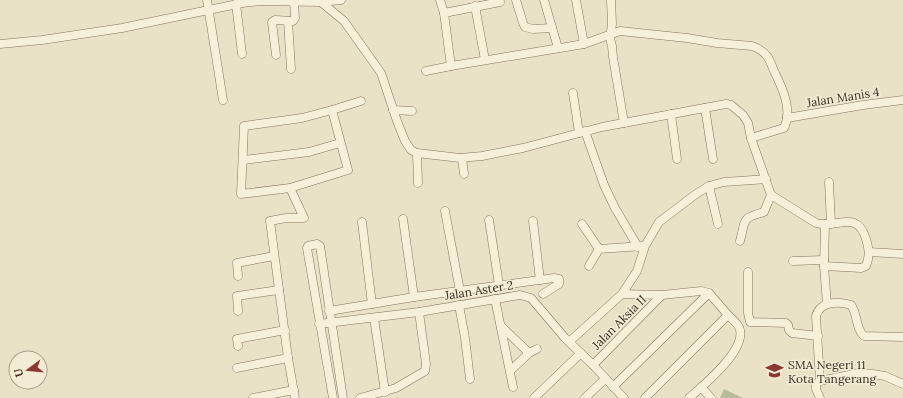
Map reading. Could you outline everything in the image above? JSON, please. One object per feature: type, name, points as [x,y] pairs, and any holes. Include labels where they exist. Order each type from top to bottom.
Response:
[{"type":"street","points":[[207,0],[223,100]]},
{"type":"street","points":[[0,44],[42,40],[122,28],[236,4],[262,1],[341,0]]},
{"type":"street","points":[[440,0],[444,13],[451,66]]},
{"type":"street","points":[[516,0],[525,27],[533,29],[552,28]]},
{"type":"street","points":[[544,0],[558,48]]},
{"type":"street","points":[[576,0],[584,44]]},
{"type":"street","points":[[612,0],[611,40],[624,123]]},
{"type":"street","points":[[276,55],[272,22],[274,20],[293,20],[295,18],[294,1]]},
{"type":"street","points":[[326,1],[344,21],[381,73],[405,141],[411,150],[417,154],[462,158],[482,156],[511,151],[582,132],[624,123],[726,104],[731,105],[745,118],[748,123],[751,138],[771,195],[764,212],[747,218],[740,241]]},
{"type":"street","points":[[444,13],[500,2]]},
{"type":"street","points":[[236,4],[242,54]]},
{"type":"street","points":[[475,6],[485,60]]},
{"type":"street","points":[[288,21],[291,70]]},
{"type":"street","points":[[426,71],[611,40],[620,31],[752,46],[768,57],[781,83],[787,106],[787,118],[784,128],[751,138]]},
{"type":"street","points":[[573,93],[577,116],[582,132],[604,185],[615,208],[641,246]]},
{"type":"street","name":"Jalan Manis 4","points":[[787,118],[903,100]]},
{"type":"street","points":[[332,110],[348,170],[290,188],[241,194],[244,126],[302,118],[361,101]]},
{"type":"street","points":[[705,108],[712,159]]},
{"type":"street","points":[[393,110],[412,111]]},
{"type":"street","points":[[671,114],[677,159]]},
{"type":"street","points":[[243,160],[310,152],[340,143]]},
{"type":"street","points":[[417,154],[418,183]]},
{"type":"street","points":[[462,158],[464,174]]},
{"type":"street","points":[[569,342],[622,294],[637,271],[641,246],[659,222],[709,186],[724,182],[766,179]]},
{"type":"street","points":[[827,304],[824,263],[828,224],[829,182]]},
{"type":"street","points":[[709,186],[718,224]]},
{"type":"street","points":[[253,398],[294,394],[270,221],[286,218],[304,218],[290,188]]},
{"type":"street","points":[[771,195],[816,223],[828,224],[853,222],[863,231],[870,252],[866,266],[861,268],[793,261]]},
{"type":"street","points":[[445,211],[460,291]]},
{"type":"street","points":[[403,219],[414,297]]},
{"type":"street","points":[[489,220],[499,285]]},
{"type":"street","points":[[533,221],[540,280]]},
{"type":"street","points":[[362,222],[372,304]]},
{"type":"street","points":[[582,224],[599,249]]},
{"type":"street","points":[[332,398],[319,324],[308,246],[317,244],[320,246],[342,398]]},
{"type":"street","points":[[599,249],[641,246]]},
{"type":"street","points":[[589,266],[599,249]]},
{"type":"street","points":[[870,252],[903,254]]},
{"type":"street","points":[[238,276],[237,263],[274,256]]},
{"type":"street","points":[[748,272],[748,313],[750,322],[786,323],[792,333],[818,336]]},
{"type":"street","points":[[329,311],[414,297],[557,278],[560,282],[559,284],[543,294]]},
{"type":"street","points":[[238,311],[237,296],[279,290]]},
{"type":"street","points":[[622,294],[662,295],[701,291],[709,293],[727,317],[739,326],[741,332],[736,350],[689,398]]},
{"type":"street","points":[[613,387],[709,293]]},
{"type":"street","name":"Jalan Aster 2","points":[[319,324],[420,312],[459,304],[520,295],[531,298],[569,342],[624,398]]},
{"type":"street","name":"Jalan Aksia II","points":[[593,365],[662,295]]},
{"type":"street","points":[[495,299],[513,387]]},
{"type":"street","points":[[459,304],[470,379]]},
{"type":"street","points":[[820,381],[817,313],[819,309],[827,304],[851,305],[853,307],[856,322],[864,336],[903,337]]},
{"type":"street","points":[[360,398],[396,388],[423,373],[426,369],[420,312]]},
{"type":"street","points":[[645,398],[727,317]]},
{"type":"street","points":[[374,318],[385,392]]},
{"type":"street","points":[[501,326],[529,353]]},
{"type":"street","points":[[238,346],[237,339],[285,330]]},
{"type":"street","points":[[510,371],[529,353],[537,349]]},
{"type":"street","points":[[534,398],[581,353]]},
{"type":"street","points":[[237,368],[288,358]]},
{"type":"street","points":[[820,398],[815,387],[820,381],[854,374],[873,374],[885,376],[903,384]]},
{"type":"street","points":[[585,398],[605,379]]},
{"type":"street","points":[[701,387],[711,398]]},
{"type":"green space","points":[[724,389],[743,398],[720,398]]},
{"type":"place","name":"SMA Negeri 11 Kota Tangerang","points":[[775,371]]}]
